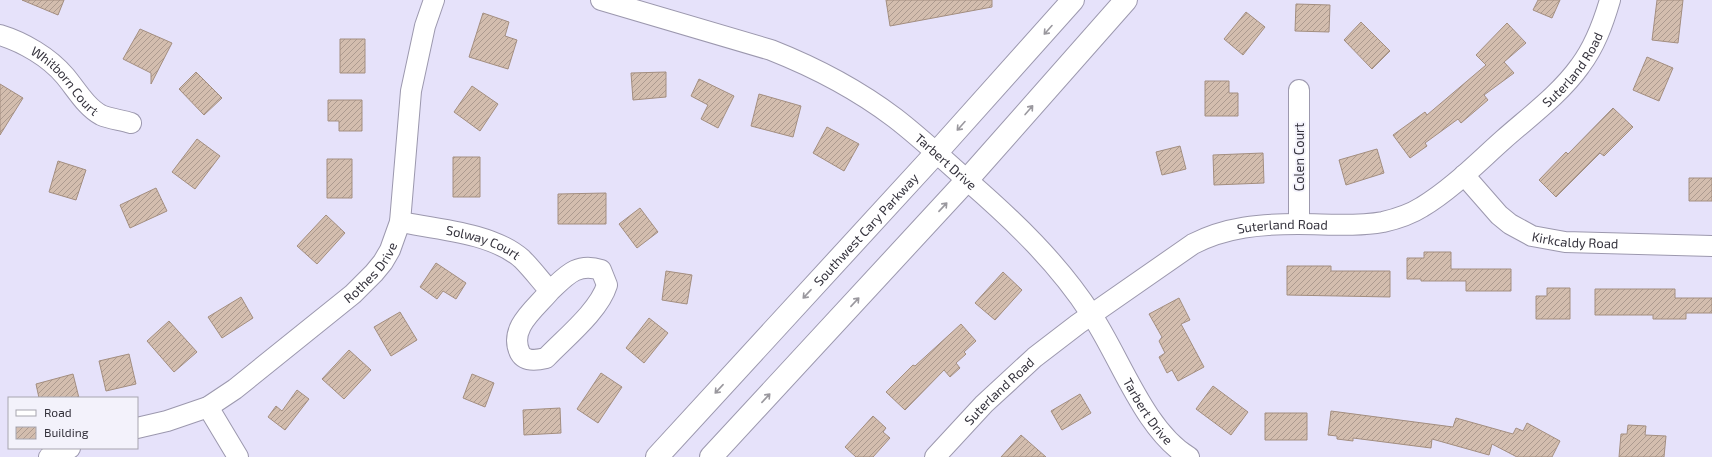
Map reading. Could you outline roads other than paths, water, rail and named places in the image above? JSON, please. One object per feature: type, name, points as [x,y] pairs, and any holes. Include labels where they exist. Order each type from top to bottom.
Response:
[{"type":"main road","name":"Southwest Cary Parkway","points":[[657,457],[937,152],[1074,0]]},
{"type":"main road","points":[[711,457],[967,180],[1126,0]]},
{"type":"street","name":"Rothes Drive","points":[[138,428],[174,419],[208,407],[235,389],[353,294],[374,274],[390,250],[400,222],[411,91],[424,26],[434,0]]},
{"type":"street","name":"Tarbert Drive","points":[[601,0],[789,57],[867,99],[893,117],[937,152],[1037,245],[1079,296],[1092,315],[1156,426],[1177,448],[1189,457]]},
{"type":"street","name":"Suterland Road","points":[[935,457],[1008,380],[1041,352],[1176,254],[1209,236],[1251,226],[1299,224],[1372,224],[1396,218],[1423,207],[1464,175],[1561,89],[1576,72],[1595,44],[1610,0]]},
{"type":"street","name":"Whitborn Court","points":[[0,35],[14,39],[43,57],[64,74],[87,103],[101,115],[131,123]]},
{"type":"street","name":"Colen Court","points":[[1299,90],[1299,224]]},
{"type":"street","name":"Kirkcaldy Road","points":[[1464,175],[1499,215],[1510,224],[1532,236],[1565,242],[1712,246]]},
{"type":"street","name":"Solway Court","points":[[400,222],[461,233],[500,246],[521,259],[550,291]]},
{"type":"street","points":[[590,266],[601,270],[607,285],[604,294],[595,307],[546,358],[528,359],[521,355],[516,344],[516,334],[522,323],[550,291],[578,268],[590,266]]},
{"type":"street","points":[[208,407],[238,457]]},
{"type":"street","points":[[49,457],[68,449]]}]
